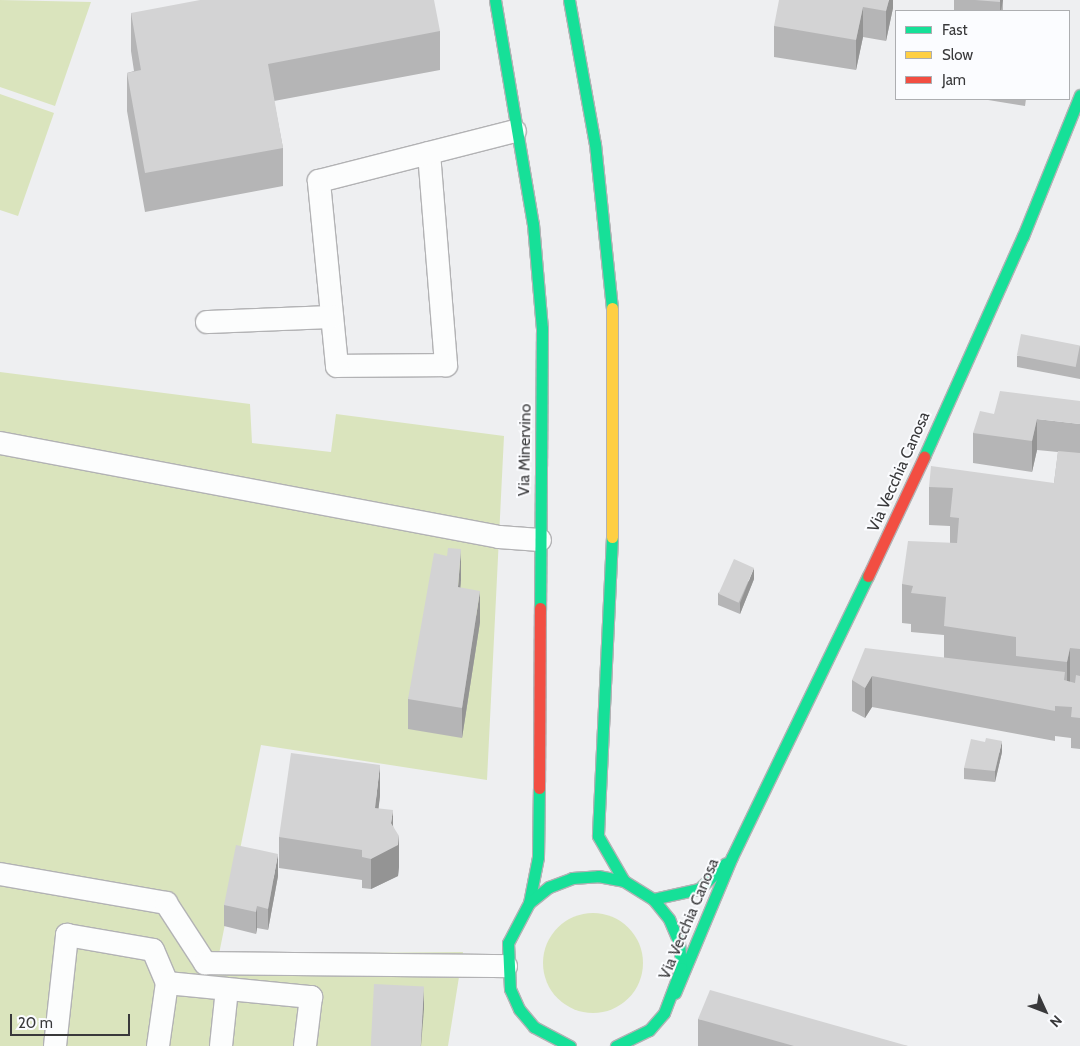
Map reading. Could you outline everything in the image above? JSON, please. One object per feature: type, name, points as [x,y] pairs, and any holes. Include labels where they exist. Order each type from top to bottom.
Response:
[{"type":"main road","name":"Via Minervino","points":[[495,0],[515,131],[533,224],[542,328],[538,857],[529,903]]},
{"type":"main road","points":[[570,0],[600,180],[614,325],[612,560],[598,836],[624,881]]},
{"type":"main road","name":"Via Vecchia Canosa","points":[[675,993],[732,857],[894,522],[1023,236],[1080,94]]},
{"type":"main road","name":"Via Vecchia Canosa","points":[[653,899],[699,889],[732,857]]},
{"type":"main road","points":[[570,1046],[534,1027],[510,989],[506,966],[508,943],[529,903],[549,887],[572,878],[598,876],[624,881],[653,899],[669,919],[678,943],[680,968],[675,993],[649,1030],[627,1044],[616,1046]]},
{"type":"main road","points":[[531,1046],[534,1027]]},
{"type":"lane","points":[[429,153],[446,365],[337,366],[319,181],[515,131]]},
{"type":"lane","points":[[207,322],[332,318]]},
{"type":"lane","points":[[0,443],[499,537],[540,540]]},
{"type":"lane","points":[[0,874],[166,903],[204,963],[506,966]]},
{"type":"lane","points":[[55,1046],[67,935],[153,950],[167,984],[158,1046]]},
{"type":"lane","points":[[167,984],[311,996],[305,1046]]},
{"type":"lane","points":[[221,1046],[227,989]]},
{"type":"green space","points":[[0,0],[91,2],[55,106],[0,87]]},
{"type":"green space","points":[[0,94],[54,113],[18,216],[0,210]]},
{"type":"green space","points":[[0,372],[250,404],[252,443],[331,452],[336,414],[504,436],[487,780],[261,745],[219,954],[463,952],[448,1046],[0,1046]]},
{"type":"green space","points":[[593,913],[612,917],[629,927],[639,944],[643,963],[639,982],[629,999],[612,1009],[593,1013],[574,1009],[557,999],[547,982],[543,963],[547,944],[557,927],[574,917]]},
{"type":"building","points":[[200,0],[434,0],[440,31],[268,64],[283,148],[145,173],[127,73],[141,70],[131,13]]},
{"type":"building","points":[[779,0],[889,0],[886,11],[863,7],[856,40],[774,26]]},
{"type":"building","points":[[975,0],[1000,0],[1000,2]]},
{"type":"building","points":[[1021,334],[1080,345],[1076,367],[1017,356]]},
{"type":"building","points":[[1000,391],[1080,401],[1080,424],[1037,419],[1032,441],[973,433],[980,411],[994,414]]},
{"type":"building","points":[[1058,451],[1080,453],[1080,649],[1070,648],[1067,662],[1016,656],[1016,637],[944,626],[946,597],[911,593],[913,586],[902,584],[908,541],[957,543],[959,518],[950,517],[953,488],[929,487],[931,466],[1054,483]]},
{"type":"building","points":[[448,548],[461,549],[458,587],[480,591],[462,708],[408,699],[434,553],[447,556]]},
{"type":"building","points":[[734,559],[754,568],[739,603],[719,594]]},
{"type":"building","points":[[865,648],[1065,672],[1064,680],[1075,683],[1076,675],[1080,676],[1080,718],[1071,717],[1072,707],[1055,706],[1055,711],[872,676],[865,688],[852,680]]},
{"type":"building","points":[[986,738],[1002,741],[995,771],[964,768],[971,739],[985,742]]},
{"type":"building","points":[[291,753],[380,765],[375,808],[393,810],[391,823],[399,836],[398,845],[371,859],[362,857],[362,850],[279,837]]},
{"type":"building","points":[[236,845],[278,854],[268,909],[257,906],[256,912],[224,905]]},
{"type":"building","points":[[374,984],[424,987],[421,1046],[371,1046]]},
{"type":"building","points":[[710,990],[908,1046],[794,1046],[698,1019]]},
{"type":"traffic: fast","points":[[495,0],[533,224],[542,328],[540,608]]},
{"type":"traffic: fast","points":[[569,0],[595,144],[612,308]]},
{"type":"traffic: fast","points":[[924,457],[1023,236],[1080,95]]},
{"type":"traffic: fast","points":[[612,537],[598,836],[624,881]]},
{"type":"traffic: fast","points":[[675,993],[732,857],[868,576]]},
{"type":"traffic: fast","points":[[529,903],[538,857],[539,788]]},
{"type":"traffic: fast","points":[[653,899],[699,889],[726,863]]},
{"type":"traffic: fast","points":[[570,1046],[534,1027],[519,1009],[510,989],[508,943],[529,903],[549,887],[572,878],[598,876],[624,881],[653,899],[669,919],[679,943],[681,968],[664,1013],[649,1030],[616,1046]]},
{"type":"traffic: slow","points":[[612,308],[612,537]]},
{"type":"traffic: jam","points":[[868,576],[924,457]]},
{"type":"traffic: jam","points":[[539,788],[540,608]]}]
